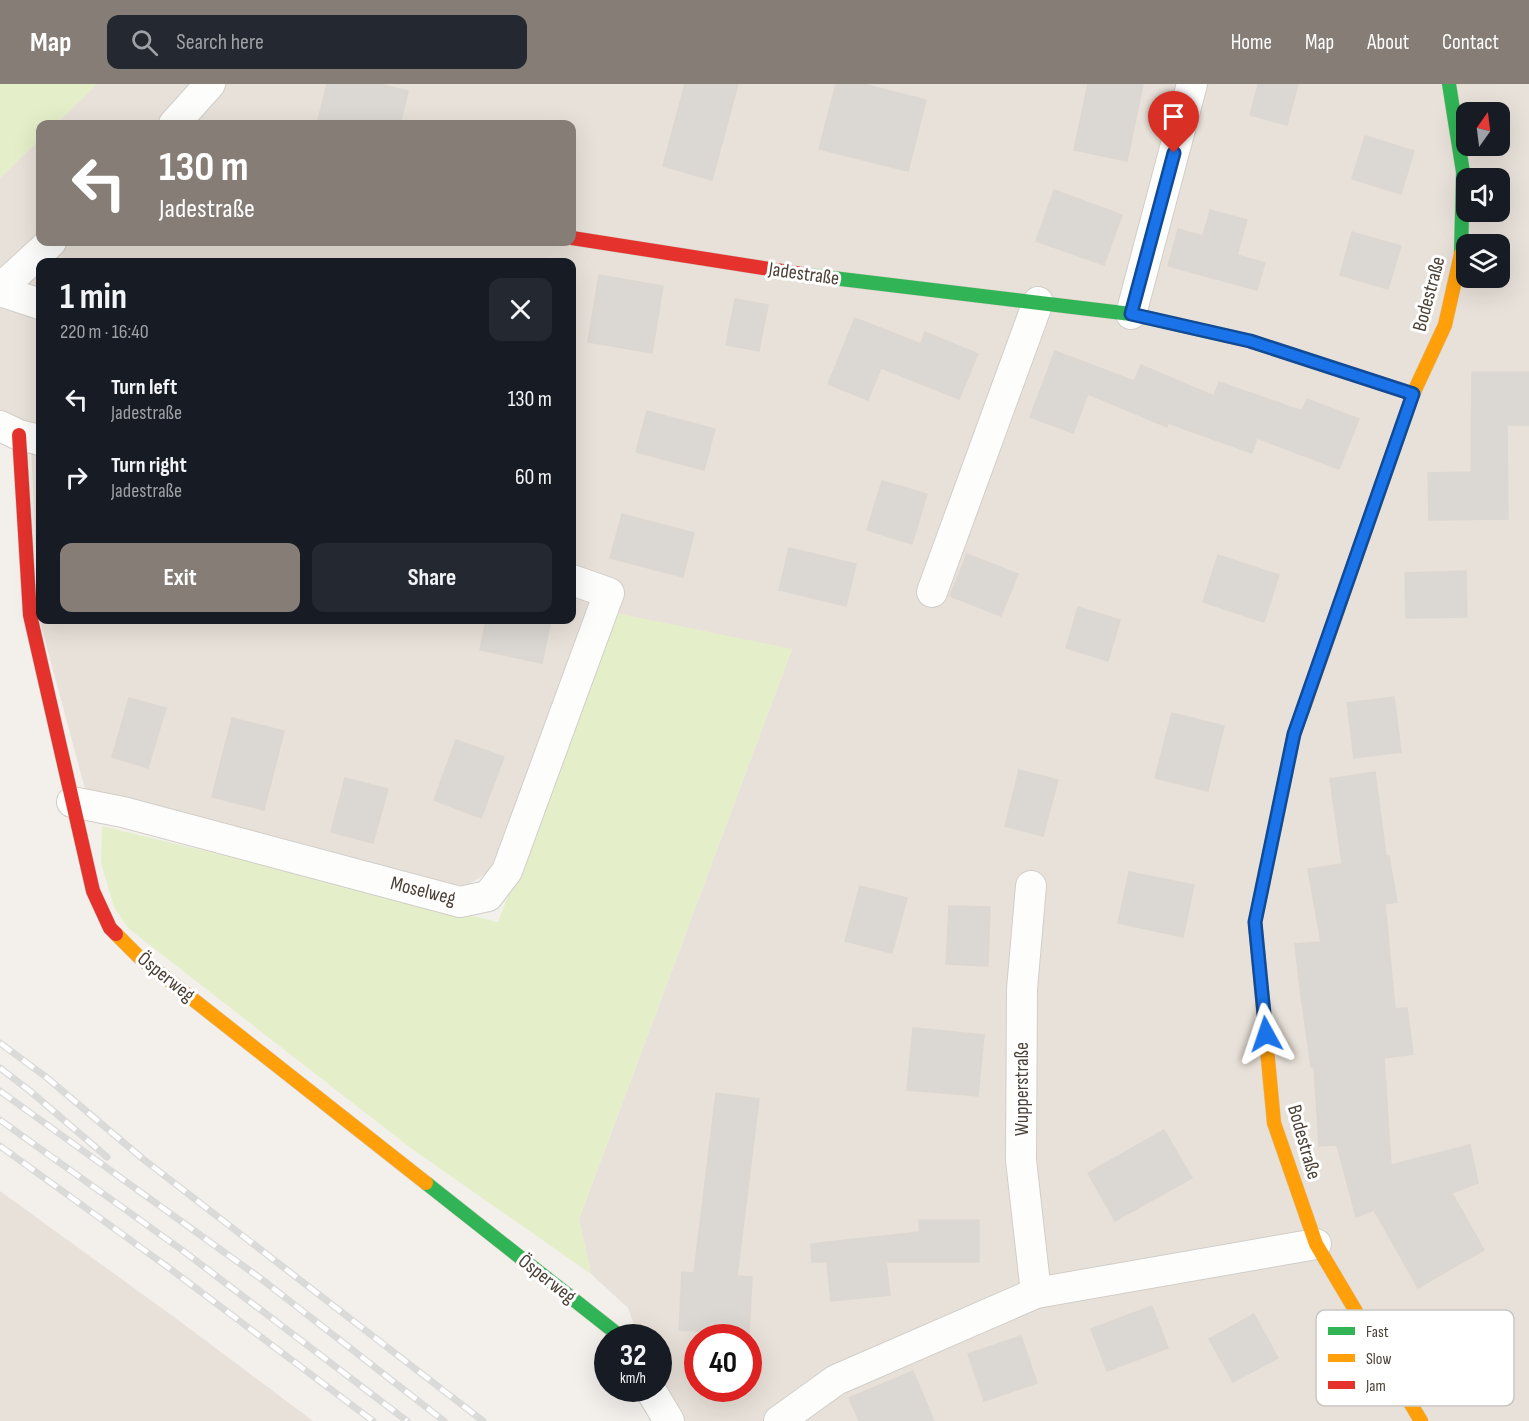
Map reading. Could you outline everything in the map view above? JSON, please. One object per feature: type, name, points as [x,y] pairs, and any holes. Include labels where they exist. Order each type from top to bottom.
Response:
[{"type":"street","points":[[178,120],[210,84]]},
{"type":"street","points":[[1131,314],[1192,84]]},
{"type":"street","name":"Bodestraße","points":[[1355,1310],[1316,1244],[1274,1123],[1255,922],[1294,734],[1413,394],[1444,325],[1461,252],[1462,172],[1449,84]]},
{"type":"street","name":"Jadestraße","points":[[576,239],[791,273],[1131,314],[1250,341],[1413,394]]},
{"type":"street","points":[[36,302],[0,290],[47,246]]},
{"type":"street","points":[[932,592],[1038,302]]},
{"type":"street","name":"Ösperweg","points":[[20,434],[30,615],[93,891],[110,928],[138,956],[605,1324]]},
{"type":"street","name":"Moselweg","points":[[72,802],[123,812],[460,902],[488,896],[507,871],[609,593],[576,581]]},
{"type":"street","name":"Wupperstraße","points":[[1031,886],[1022,989],[1021,1160],[1036,1293]]},
{"type":"street","points":[[779,1421],[836,1380],[1036,1293],[1316,1244]]},
{"type":"street","points":[[658,1402],[669,1421]]},
{"type":"street","name":"Bodestraße","points":[[1412,1406],[1421,1421]]},
{"type":"shaded area","points":[[97,84],[1529,84],[1529,1421],[668,1421],[662,1402],[672,1402],[672,1324],[634,1324],[628,1308],[591,1274],[579,1219],[792,649],[494,869],[464,887],[85,789],[41,624],[576,624],[576,258],[36,258],[36,554],[30,426],[0,411],[0,178],[36,143],[36,246],[576,246],[576,120],[60,120]]},
{"type":"shaded area","points":[[0,1191],[174,1317],[313,1421],[0,1421]]},
{"type":"green space","points":[[0,84],[97,84],[60,120],[36,120],[36,143],[0,178]]},
{"type":"green space","points":[[616,613],[792,649],[579,1219],[591,1274],[412,1149],[129,929],[114,907],[101,863],[102,826],[498,922]]},
{"type":"building","points":[[327,84],[379,84],[408,91],[401,120],[318,120]]},
{"type":"building","points":[[685,84],[738,84],[712,180],[663,166]]},
{"type":"building","points":[[836,84],[863,84],[926,100],[908,171],[819,149]]},
{"type":"building","points":[[1088,84],[1143,84],[1127,161],[1074,150]]},
{"type":"building","points":[[1258,84],[1298,84],[1287,125],[1250,115]]},
{"type":"building","points":[[1365,136],[1414,151],[1401,194],[1352,179]]},
{"type":"building","points":[[1054,190],[1122,215],[1104,265],[1036,241]]},
{"type":"building","points":[[1210,210],[1247,220],[1237,255],[1265,263],[1257,290],[1168,266],[1178,229],[1203,236]]},
{"type":"building","points":[[1352,232],[1401,246],[1388,289],[1340,275]]},
{"type":"building","points":[[599,275],[663,286],[652,353],[588,342]]},
{"type":"building","points":[[735,299],[768,305],[759,351],[726,345]]},
{"type":"building","points":[[855,318],[921,344],[925,332],[978,354],[959,399],[881,368],[868,400],[828,384]]},
{"type":"building","points":[[1055,351],[1134,381],[1141,365],[1214,396],[1219,382],[1302,411],[1307,399],[1359,419],[1339,469],[1257,438],[1252,453],[1168,423],[1167,427],[1088,394],[1073,433],[1030,417]]},
{"type":"building","points":[[1472,372],[1529,372],[1529,425],[1507,425],[1508,519],[1429,520],[1428,473],[1471,472]]},
{"type":"building","points":[[647,411],[715,429],[704,470],[636,452]]},
{"type":"building","points":[[882,481],[927,494],[912,544],[867,530]]},
{"type":"building","points":[[622,514],[694,533],[683,577],[610,558]]},
{"type":"building","points":[[789,548],[856,564],[846,606],[779,590]]},
{"type":"building","points":[[967,554],[1018,574],[1001,616],[950,596]]},
{"type":"building","points":[[1218,555],[1279,575],[1264,622],[1203,602]]},
{"type":"building","points":[[1466,571],[1467,617],[1406,618],[1405,573]]},
{"type":"building","points":[[1078,607],[1120,620],[1108,661],[1066,648]]},
{"type":"building","points":[[485,624],[550,624],[542,663],[480,650]]},
{"type":"building","points":[[1394,697],[1401,752],[1354,758],[1347,703]]},
{"type":"building","points":[[129,698],[166,708],[148,768],[112,757]]},
{"type":"building","points":[[1172,713],[1224,726],[1208,791],[1155,778]]},
{"type":"building","points":[[232,718],[284,731],[264,810],[212,797]]},
{"type":"building","points":[[456,740],[504,757],[481,818],[434,800]]},
{"type":"building","points":[[1019,770],[1058,780],[1043,836],[1005,826]]},
{"type":"building","points":[[1375,772],[1386,856],[1389,856],[1397,902],[1385,904],[1395,1009],[1407,1008],[1413,1054],[1384,1058],[1391,1165],[1470,1145],[1478,1183],[1452,1193],[1484,1250],[1418,1288],[1374,1210],[1356,1217],[1337,1145],[1319,1146],[1314,1067],[1311,1067],[1295,944],[1321,942],[1308,869],[1342,864],[1330,779]]},
{"type":"building","points":[[345,778],[388,789],[373,843],[331,832]]},
{"type":"building","points":[[1129,872],[1194,885],[1183,937],[1118,923]]},
{"type":"building","points":[[860,886],[907,898],[892,953],[845,941]]},
{"type":"building","points":[[949,906],[990,907],[988,966],[946,964]]},
{"type":"building","points":[[913,1028],[984,1035],[978,1096],[907,1090]]},
{"type":"building","points":[[716,1093],[759,1099],[737,1276],[752,1277],[750,1324],[684,1324],[684,1330],[679,1330],[682,1272],[694,1273]]},
{"type":"building","points":[[1164,1130],[1192,1178],[1115,1221],[1088,1173]]},
{"type":"building","points":[[919,1220],[979,1220],[979,1262],[886,1262],[890,1295],[831,1301],[827,1262],[812,1262],[811,1244],[919,1232]]},
{"type":"building","points":[[1152,1306],[1168,1348],[1107,1371],[1091,1329]]},
{"type":"building","points":[[1254,1314],[1278,1358],[1233,1382],[1209,1339]]},
{"type":"building","points":[[1021,1336],[1037,1383],[984,1401],[968,1354]]},
{"type":"building","points":[[913,1371],[934,1421],[859,1421],[849,1398]]},
{"type":"railway","points":[[0,1043],[46,1077],[143,1159],[483,1421]]},
{"type":"railway","points":[[0,1068],[107,1157]]},
{"type":"railway","points":[[0,1091],[260,1278],[444,1421]]},
{"type":"railway","points":[[0,1120],[182,1250],[407,1421]]},
{"type":"railway","points":[[0,1146],[169,1268],[373,1421]]},
{"type":"traffic: fast","points":[[1449,84],[1463,172],[1461,234]]},
{"type":"traffic: fast","points":[[808,275],[1131,314],[1227,336]]},
{"type":"traffic: fast","points":[[1256,933],[1255,922],[1294,734],[1305,704]]},
{"type":"traffic: fast","points":[[426,1183],[605,1324]]},
{"type":"traffic: slow","points":[[1305,704],[1413,394],[1445,325],[1456,276]]},
{"type":"traffic: slow","points":[[1256,933],[1274,1123],[1316,1244],[1355,1310]]},
{"type":"traffic: slow","points":[[116,934],[138,956],[426,1183]]},
{"type":"traffic: slow","points":[[1412,1406],[1421,1421]]},
{"type":"traffic: jam","points":[[576,239],[808,275]]},
{"type":"traffic: jam","points":[[1227,336],[1250,341],[1413,394]]},
{"type":"traffic: jam","points":[[19,435],[30,615],[93,891],[110,928],[116,934]]},
{"type":"route","points":[[1174,153],[1131,314],[1250,341],[1413,394],[1294,734],[1255,922],[1266,1034]]}]
